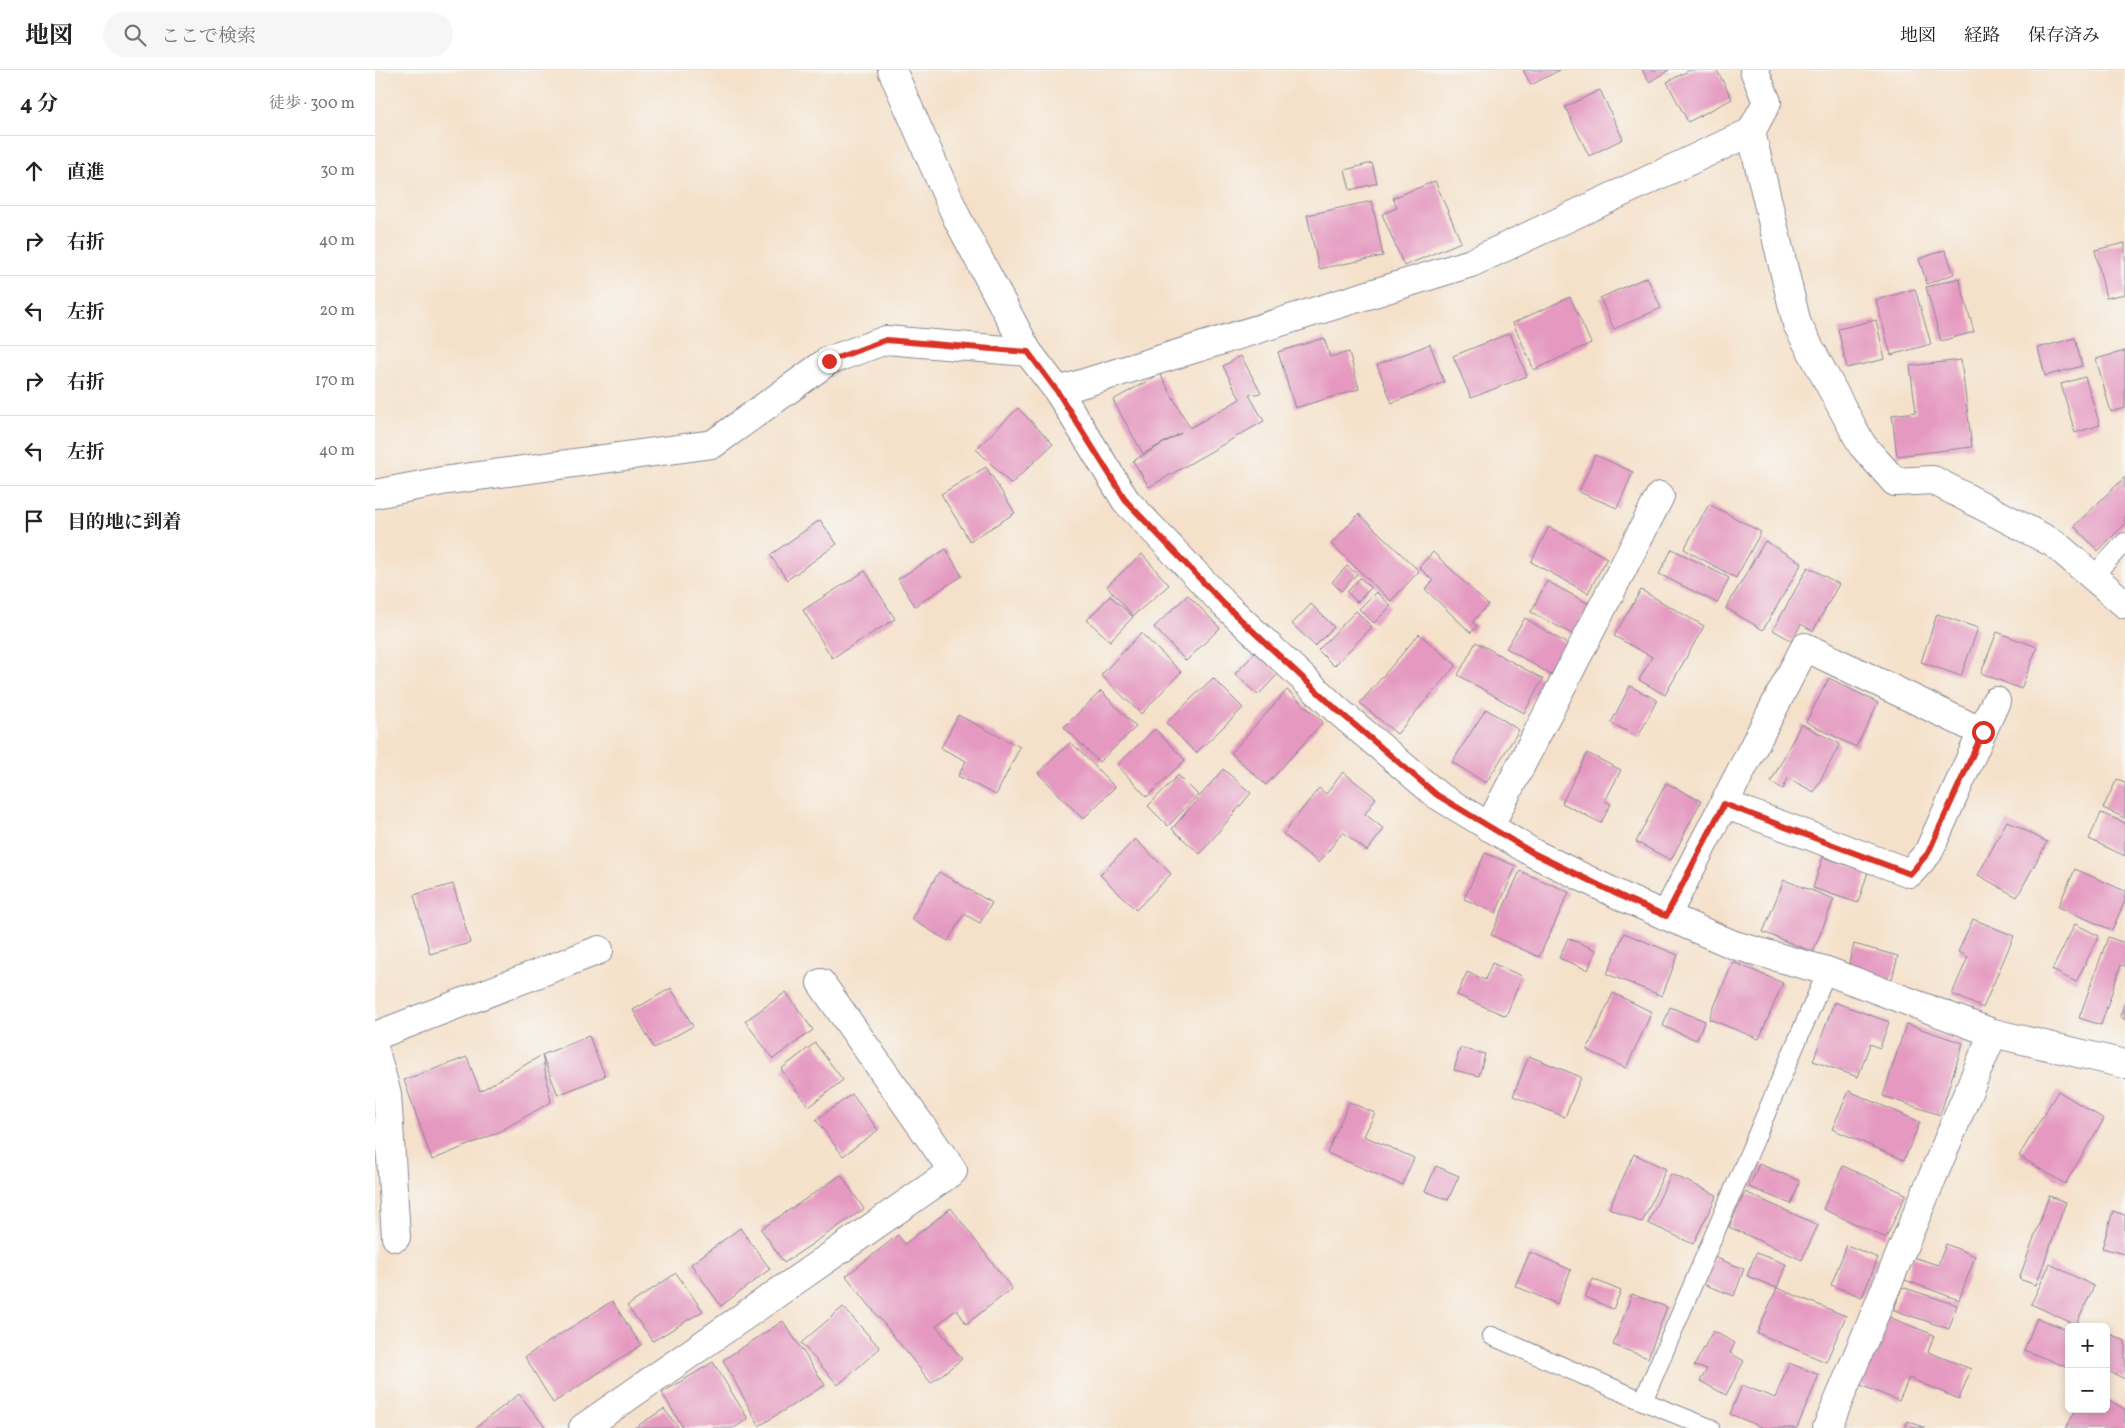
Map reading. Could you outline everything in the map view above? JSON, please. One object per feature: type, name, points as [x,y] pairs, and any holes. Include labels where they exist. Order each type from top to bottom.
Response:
[{"type":"street","points":[[892,70],[957,218],[1028,352],[1057,391],[1127,502],[1224,604],[1336,709],[1437,795],[1533,853],[1627,899],[1734,944],[1827,971],[1993,1033],[2125,1064]]},
{"type":"street","points":[[1057,391],[1471,263],[1751,132],[1767,102],[1754,70]]},
{"type":"street","points":[[1751,132],[1797,324],[1862,445],[1895,482],[1933,480],[2055,544],[2125,604]]},
{"type":"street","points":[[375,494],[442,481],[713,444],[829,361],[886,340],[1028,352]]},
{"type":"street","points":[[1489,827],[1660,496]]},
{"type":"street","points":[[1666,916],[1805,647],[1983,732]]},
{"type":"street","points":[[1724,804],[1910,874],[1928,853],[1996,701]]},
{"type":"street","points":[[375,1036],[599,950]]},
{"type":"street","points":[[583,1428],[953,1171],[821,983]]},
{"type":"street","points":[[1827,1428],[1993,1033]]},
{"type":"street","points":[[375,1051],[387,1094],[396,1237]]},
{"type":"lane","points":[[2093,576],[2125,542]]},
{"type":"lane","points":[[1643,1401],[1827,971]]},
{"type":"lane","points":[[1492,1336],[1710,1428]]},
{"type":"building","points":[[1523,70],[1560,70],[1531,85]]},
{"type":"building","points":[[1642,70],[1669,70],[1649,82]]},
{"type":"building","points":[[1690,70],[1717,70],[1732,99],[1688,122],[1667,82]]},
{"type":"building","points":[[1600,90],[1623,139],[1589,156],[1565,107]]},
{"type":"building","points":[[1372,163],[1377,183],[1350,190],[1345,170]]},
{"type":"building","points":[[1435,181],[1461,242],[1404,266],[1382,214],[1397,208],[1393,198]]},
{"type":"building","points":[[1372,201],[1383,256],[1319,269],[1307,215]]},
{"type":"building","points":[[2125,243],[2125,294],[2106,298],[2095,250]]},
{"type":"building","points":[[1945,250],[1954,274],[1927,284],[1919,259]]},
{"type":"building","points":[[1647,277],[1661,308],[1614,329],[1600,298]]},
{"type":"building","points":[[1959,278],[1974,332],[1941,341],[1926,287]]},
{"type":"building","points":[[1915,289],[1931,344],[1891,355],[1876,300]]},
{"type":"building","points":[[1570,297],[1591,343],[1534,370],[1513,323]]},
{"type":"building","points":[[1876,320],[1885,359],[1847,368],[1838,329]]},
{"type":"building","points":[[1510,333],[1527,376],[1471,398],[1453,356]]},
{"type":"building","points":[[1324,338],[1330,357],[1349,352],[1359,389],[1295,408],[1278,352]]},
{"type":"building","points":[[2075,338],[2082,366],[2045,376],[2038,348]]},
{"type":"building","points":[[1430,344],[1444,382],[1392,403],[1377,365]]},
{"type":"building","points":[[2125,351],[2125,408],[2111,412],[2096,359]]},
{"type":"building","points":[[1241,356],[1261,393],[1249,395],[1264,421],[1149,487],[1133,461],[1181,433],[1143,454],[1113,400],[1160,374],[1190,428],[1240,399],[1223,366]]},
{"type":"building","points":[[1961,360],[1972,447],[1897,456],[1892,415],[1916,412],[1910,366]]},
{"type":"building","points":[[2085,377],[2100,425],[2075,433],[2061,384]]},
{"type":"building","points":[[1018,408],[1053,444],[1011,484],[976,449]]},
{"type":"building","points":[[1595,455],[1633,472],[1617,508],[1579,492]]},
{"type":"building","points":[[986,467],[1015,513],[970,541],[941,494]]},
{"type":"building","points":[[2125,477],[2125,524],[2098,551],[2074,526]]},
{"type":"building","points":[[1709,504],[1761,532],[1736,578],[1684,549]]},
{"type":"building","points":[[1359,514],[1419,571],[1391,601],[1331,544]]},
{"type":"building","points":[[820,520],[837,544],[787,580],[770,555]]},
{"type":"building","points":[[1549,527],[1607,558],[1588,593],[1531,562]]},
{"type":"building","points":[[1765,541],[1802,563],[1763,630],[1726,608]]},
{"type":"building","points":[[946,549],[962,576],[915,606],[898,579]]},
{"type":"building","points":[[1672,549],[1729,578],[1717,603],[1659,574]]},
{"type":"building","points":[[1433,552],[1488,605],[1472,622],[1477,626],[1471,633],[1425,589],[1433,581],[1419,567]]},
{"type":"building","points":[[1142,554],[1169,585],[1133,616],[1107,586]]},
{"type":"building","points":[[1347,566],[1357,574],[1341,591],[1332,582]]},
{"type":"building","points":[[1808,567],[1839,584],[1813,631],[1801,624],[1792,641],[1773,630]]},
{"type":"building","points":[[865,571],[895,619],[832,658],[803,610]]},
{"type":"building","points":[[1360,578],[1371,588],[1357,602],[1347,592]]},
{"type":"building","points":[[1547,581],[1591,605],[1574,635],[1531,612]]},
{"type":"building","points":[[1641,590],[1704,626],[1665,695],[1639,680],[1652,657],[1614,636]]},
{"type":"building","points":[[1376,592],[1391,606],[1374,623],[1359,609]]},
{"type":"building","points":[[1188,595],[1220,628],[1186,661],[1154,627]]},
{"type":"building","points":[[1110,596],[1133,617],[1110,641],[1087,620]]},
{"type":"building","points":[[1311,604],[1334,627],[1315,646],[1292,624]]},
{"type":"building","points":[[1356,611],[1372,627],[1334,666],[1318,650]]},
{"type":"building","points":[[1937,614],[1978,628],[1961,676],[1921,662]]},
{"type":"building","points":[[1525,618],[1569,645],[1551,675],[1506,648]]},
{"type":"building","points":[[1997,632],[2037,647],[2021,689],[1981,673]]},
{"type":"building","points":[[1141,633],[1181,672],[1141,714],[1101,675]]},
{"type":"building","points":[[1419,634],[1456,665],[1397,734],[1360,703]]},
{"type":"building","points":[[1476,642],[1543,679],[1524,713],[1458,675]]},
{"type":"building","points":[[1256,652],[1279,673],[1258,695],[1235,674]]},
{"type":"building","points":[[1213,678],[1243,708],[1196,753],[1166,723]]},
{"type":"building","points":[[1829,678],[1878,703],[1856,747],[1806,722]]},
{"type":"building","points":[[1630,686],[1657,700],[1638,737],[1611,723]]},
{"type":"building","points":[[1287,690],[1323,722],[1266,785],[1231,753]]},
{"type":"building","points":[[1101,691],[1136,727],[1099,762],[1064,727]]},
{"type":"building","points":[[1486,709],[1519,730],[1486,783],[1452,762]]},
{"type":"building","points":[[958,715],[1020,747],[996,795],[958,776],[966,761],[941,748]]},
{"type":"building","points":[[1801,724],[1840,744],[1814,792],[1788,778],[1783,789],[1771,782]]},
{"type":"building","points":[[1155,729],[1185,760],[1147,797],[1117,765]]},
{"type":"building","points":[[1071,742],[1115,787],[1083,819],[1038,773]]},
{"type":"building","points":[[1587,753],[1621,770],[1605,801],[1611,804],[1601,823],[1562,803]]},
{"type":"building","points":[[1223,769],[1251,793],[1200,854],[1172,829]]},
{"type":"building","points":[[1343,772],[1376,798],[1365,814],[1384,829],[1367,851],[1343,832],[1319,863],[1283,834],[1319,788],[1326,794]]},
{"type":"building","points":[[1178,775],[1198,795],[1168,826],[1148,806]]},
{"type":"building","points":[[2117,779],[2125,782],[2125,818],[2103,808]]},
{"type":"building","points":[[1666,783],[1701,801],[1671,860],[1636,842]]},
{"type":"building","points":[[2101,813],[2125,823],[2125,856],[2089,839]]},
{"type":"building","points":[[2007,821],[2047,842],[2017,897],[1978,875]]},
{"type":"building","points":[[1135,839],[1171,874],[1136,910],[1100,875]]},
{"type":"building","points":[[1485,853],[1516,866],[1496,913],[1464,899]]},
{"type":"building","points":[[1823,857],[1868,872],[1858,903],[1813,888]]},
{"type":"building","points":[[2075,869],[2125,891],[2125,901],[2112,930],[2058,907]]},
{"type":"building","points":[[1520,871],[1569,892],[1539,957],[1491,935]]},
{"type":"building","points":[[939,872],[992,903],[980,923],[964,914],[948,941],[911,919]]},
{"type":"building","points":[[1784,880],[1834,899],[1813,952],[1763,932]]},
{"type":"building","points":[[453,884],[470,943],[430,954],[414,895]]},
{"type":"building","points":[[1973,919],[2014,936],[1983,1008],[1952,994],[1968,957],[1958,952]]},
{"type":"building","points":[[2075,924],[2099,936],[2076,982],[2052,970]]},
{"type":"building","points":[[1624,933],[1678,955],[1662,996],[1607,974]]},
{"type":"building","points":[[2108,937],[2125,943],[2125,966],[2121,965],[2101,1025],[2079,1018]]},
{"type":"building","points":[[1568,938],[1596,950],[1588,970],[1559,958]]},
{"type":"building","points":[[1854,944],[1898,956],[1892,979],[1848,967]]},
{"type":"building","points":[[1733,962],[1783,983],[1759,1039],[1709,1019]]},
{"type":"building","points":[[1492,963],[1522,976],[1506,1016],[1457,995],[1467,972],[1485,980]]},
{"type":"building","points":[[671,988],[693,1026],[654,1048],[633,1010]]},
{"type":"building","points":[[786,992],[813,1030],[773,1059],[745,1021]]},
{"type":"building","points":[[1613,993],[1652,1012],[1626,1068],[1587,1050]]},
{"type":"building","points":[[1834,1002],[1889,1022],[1880,1048],[1870,1044],[1858,1077],[1813,1061]]},
{"type":"building","points":[[2125,1002],[2125,1020],[2120,1016]]},
{"type":"building","points":[[1670,1007],[1705,1021],[1696,1040],[1663,1026]]},
{"type":"building","points":[[1906,1024],[1963,1043],[1940,1115],[1883,1096]]},
{"type":"building","points":[[589,1036],[605,1076],[558,1095],[542,1055]]},
{"type":"building","points":[[815,1043],[843,1080],[809,1107],[781,1069]]},
{"type":"building","points":[[1460,1048],[1485,1054],[1479,1076],[1454,1070]]},
{"type":"building","points":[[542,1055],[551,1102],[497,1133],[432,1160],[404,1080],[467,1057],[480,1091]]},
{"type":"building","points":[[1529,1056],[1581,1077],[1565,1117],[1513,1096]]},
{"type":"building","points":[[1849,1091],[1920,1122],[1904,1160],[1832,1129]]},
{"type":"building","points":[[2058,1091],[2104,1119],[2065,1184],[2019,1156]]},
{"type":"building","points":[[852,1094],[878,1130],[843,1156],[816,1120]]},
{"type":"building","points":[[1349,1102],[1375,1113],[1364,1136],[1414,1158],[1402,1185],[1327,1153]]},
{"type":"building","points":[[1634,1154],[1666,1169],[1642,1223],[1609,1208]]},
{"type":"building","points":[[1759,1164],[1800,1181],[1791,1204],[1749,1187]]},
{"type":"building","points":[[1436,1166],[1459,1176],[1448,1200],[1425,1191]]},
{"type":"building","points":[[1843,1166],[1906,1194],[1886,1238],[1823,1209]]},
{"type":"building","points":[[1671,1174],[1717,1195],[1693,1244],[1648,1223]]},
{"type":"building","points":[[841,1175],[864,1209],[784,1263],[761,1229]]},
{"type":"building","points":[[1745,1192],[1818,1225],[1802,1260],[1729,1227]]},
{"type":"building","points":[[2049,1196],[2066,1202],[2036,1285],[2019,1279]]},
{"type":"building","points":[[951,1208],[1012,1289],[966,1324],[957,1309],[936,1326],[962,1359],[931,1383],[846,1276],[898,1235],[905,1244]]},
{"type":"building","points":[[2113,1211],[2125,1215],[2125,1254],[2102,1248]]},
{"type":"building","points":[[740,1228],[770,1269],[721,1306],[691,1264]]},
{"type":"building","points":[[1946,1244],[1975,1256],[1959,1300],[1905,1280],[1913,1257],[1938,1265]]},
{"type":"building","points":[[1847,1245],[1878,1258],[1862,1297],[1831,1285]]},
{"type":"building","points":[[1530,1252],[1571,1270],[1557,1304],[1515,1286]]},
{"type":"building","points":[[1756,1253],[1786,1264],[1777,1288],[1747,1276]]},
{"type":"building","points":[[1714,1257],[1744,1269],[1734,1296],[1703,1284]]},
{"type":"building","points":[[2050,1264],[2094,1286],[2077,1323],[2072,1323],[2031,1304]]},
{"type":"building","points":[[676,1273],[703,1311],[653,1341],[627,1306]]},
{"type":"building","points":[[1593,1279],[1621,1291],[1613,1309],[1585,1297]]},
{"type":"building","points":[[1902,1287],[1957,1305],[1949,1329],[1894,1310]]},
{"type":"building","points":[[1777,1288],[1846,1316],[1826,1362],[1757,1333]]},
{"type":"building","points":[[1632,1294],[1667,1307],[1648,1358],[1613,1345]]},
{"type":"building","points":[[612,1301],[641,1345],[553,1403],[525,1357]]},
{"type":"building","points":[[843,1307],[880,1348],[838,1385],[801,1343]]},
{"type":"building","points":[[1884,1315],[1934,1335],[1928,1352],[1971,1369],[1959,1399],[1909,1378],[1899,1401],[1856,1383]]},
{"type":"building","points":[[2037,1318],[2065,1328],[2065,1366],[2024,1350]]},
{"type":"building","points":[[783,1321],[825,1385],[759,1426],[723,1360]]},
{"type":"building","points":[[1713,1331],[1735,1343],[1730,1353],[1744,1361],[1726,1395],[1700,1381],[1707,1369],[1694,1366]]},
{"type":"building","points":[[2110,1334],[2125,1341],[2125,1379],[2110,1372]]},
{"type":"building","points":[[713,1362],[748,1419],[734,1428],[683,1428],[662,1393]]},
{"type":"building","points":[[1789,1363],[1819,1375],[1797,1428],[1764,1428],[1730,1414],[1742,1385],[1775,1398]]},
{"type":"building","points":[[519,1394],[546,1428],[475,1428]]},
{"type":"building","points":[[2110,1401],[2125,1409],[2125,1428],[2066,1428],[2074,1413],[2110,1413]]},
{"type":"building","points":[[664,1409],[679,1428],[634,1428]]},
{"type":"building","points":[[1908,1421],[1925,1428],[1905,1428]]},
{"type":"route","points":[[829,361],[886,340],[1028,352],[1057,391],[1127,502],[1224,604],[1336,709],[1437,795],[1533,853],[1666,916],[1724,804],[1910,874],[1928,853],[1983,732]]}]
